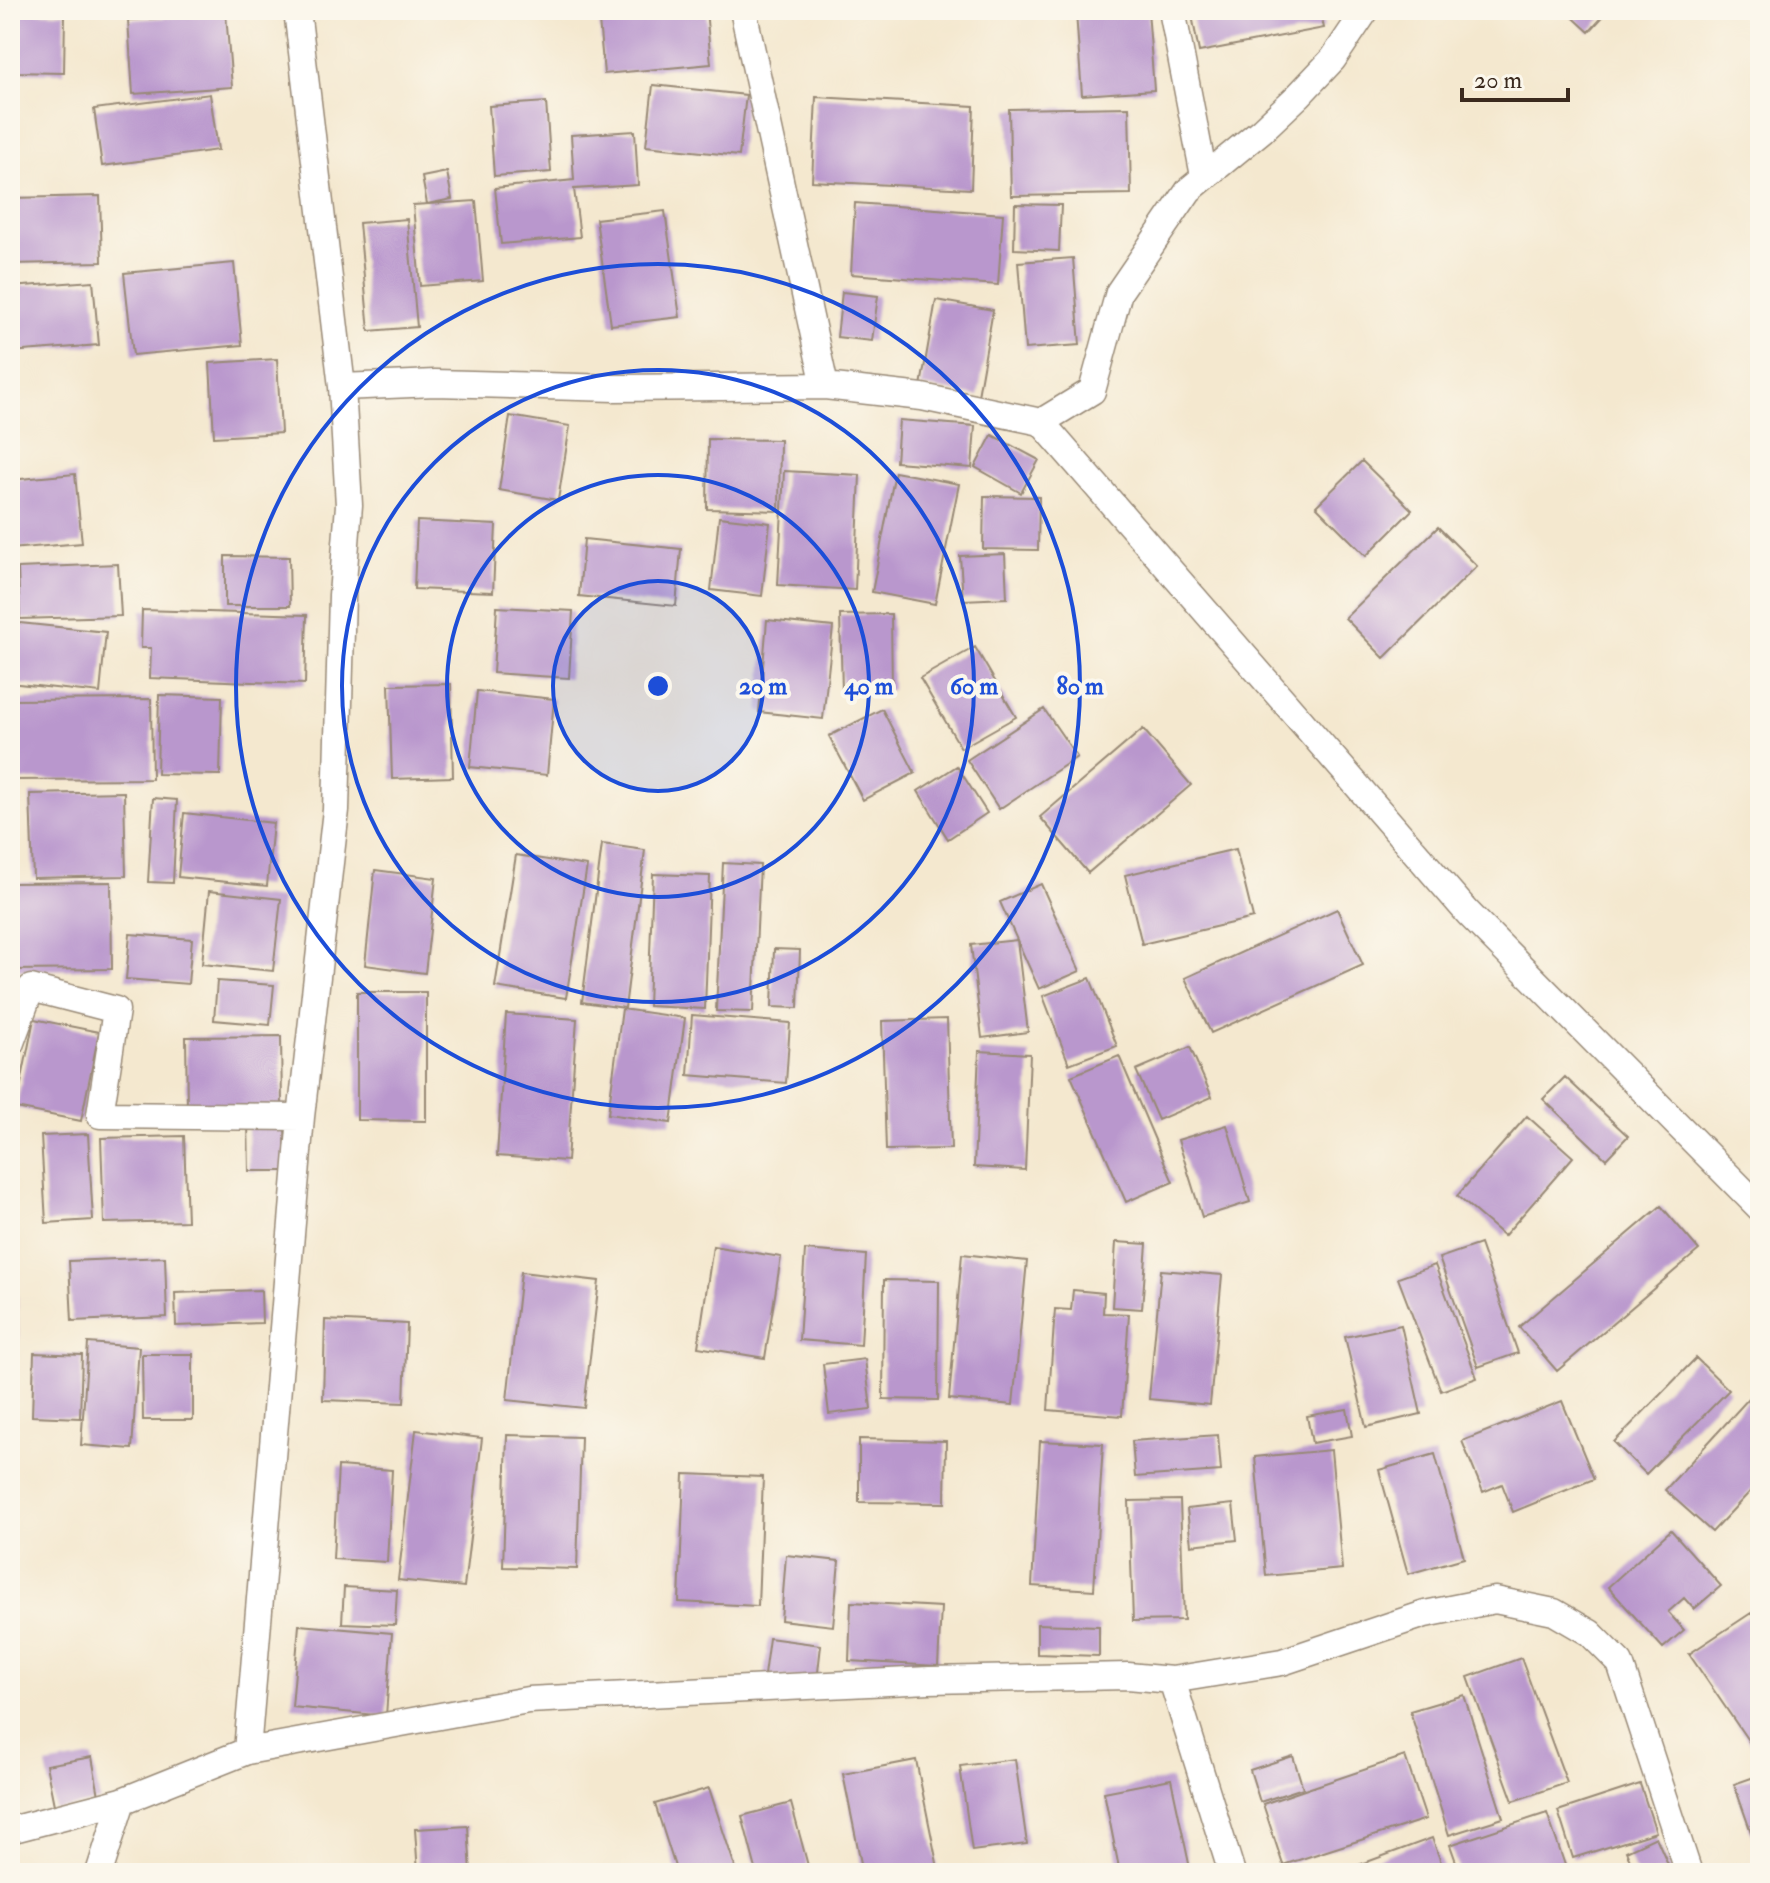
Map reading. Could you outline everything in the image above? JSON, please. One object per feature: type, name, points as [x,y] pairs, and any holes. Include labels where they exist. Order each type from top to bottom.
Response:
[{"type":"street","points":[[247,1751],[301,1117],[336,810],[342,595],[349,505],[342,387],[297,10]]},
{"type":"street","points":[[743,10],[825,386]]},
{"type":"street","points":[[1172,10],[1204,176]]},
{"type":"street","points":[[1041,422],[1092,391],[1119,292],[1189,190],[1299,95],[1333,59],[1366,10]]},
{"type":"street","points":[[342,387],[435,383],[615,388],[825,386],[922,397],[1041,422],[1468,913],[1760,1208]]},
{"type":"street","points":[[10,1045],[31,988],[116,1010],[100,1115],[301,1117]]},
{"type":"street","points":[[10,1830],[122,1801],[247,1751],[528,1700],[929,1680],[1128,1676],[1172,1680],[1282,1662],[1425,1614],[1495,1600],[1554,1612],[1590,1633],[1620,1663],[1689,1873]]},
{"type":"street","points":[[1172,1680],[1232,1873]]},
{"type":"street","points":[[99,1873],[122,1801]]},
{"type":"building","points":[[598,10],[706,10],[711,64],[604,74]]},
{"type":"building","points":[[1148,10],[1154,90],[1082,95],[1076,13]]},
{"type":"building","points":[[1191,10],[1320,10],[1324,28],[1199,52]]},
{"type":"building","points":[[1565,10],[1609,10],[1589,32]]},
{"type":"building","points":[[10,12],[65,13],[64,73],[10,72]]},
{"type":"building","points":[[226,14],[232,87],[133,94],[128,20]]},
{"type":"building","points":[[653,85],[746,95],[739,156],[646,146]]},
{"type":"building","points":[[10,87],[17,87],[17,157],[10,157]]},
{"type":"building","points":[[210,94],[218,150],[102,166],[94,109]]},
{"type":"building","points":[[816,97],[974,106],[971,189],[812,181]]},
{"type":"building","points":[[546,102],[551,172],[494,176],[489,106]]},
{"type":"building","points":[[1129,107],[1131,194],[1011,196],[1009,109]]},
{"type":"building","points":[[635,131],[638,185],[574,189],[580,237],[501,244],[495,188],[574,180],[571,135]]},
{"type":"building","points":[[447,172],[452,199],[427,204],[422,177]]},
{"type":"building","points":[[100,196],[102,262],[10,264],[10,198]]},
{"type":"building","points":[[476,201],[483,281],[420,286],[413,205]]},
{"type":"building","points":[[855,203],[1003,214],[998,285],[851,274]]},
{"type":"building","points":[[1015,204],[1061,205],[1059,251],[1014,249]]},
{"type":"building","points":[[665,211],[680,317],[611,325],[596,219]]},
{"type":"building","points":[[407,219],[417,327],[369,331],[359,223]]},
{"type":"building","points":[[1073,258],[1080,345],[1025,349],[1018,262]]},
{"type":"building","points":[[234,263],[242,345],[133,355],[124,273]]},
{"type":"building","points":[[93,281],[99,345],[11,352],[10,287]]},
{"type":"building","points":[[842,292],[878,296],[872,341],[837,337]]},
{"type":"building","points":[[936,300],[993,310],[978,396],[921,386]]},
{"type":"building","points":[[277,359],[281,433],[214,437],[210,363]]},
{"type":"building","points":[[510,416],[570,426],[558,500],[499,490]]},
{"type":"building","points":[[899,420],[975,426],[972,468],[896,462]]},
{"type":"building","points":[[992,435],[1039,460],[1021,493],[975,467]]},
{"type":"building","points":[[708,439],[780,440],[779,511],[707,509]]},
{"type":"building","points":[[1362,461],[1412,510],[1366,556],[1316,506]]},
{"type":"building","points":[[784,471],[860,475],[855,590],[778,585]]},
{"type":"building","points":[[895,472],[959,484],[935,604],[872,592]]},
{"type":"building","points":[[75,474],[82,543],[10,549],[10,480]]},
{"type":"building","points":[[984,496],[1039,497],[1038,550],[983,549]]},
{"type":"building","points":[[719,517],[770,523],[762,596],[711,590]]},
{"type":"building","points":[[417,521],[496,525],[493,592],[414,589]]},
{"type":"building","points":[[1438,527],[1477,566],[1384,658],[1345,618]]},
{"type":"building","points":[[584,539],[681,549],[676,606],[579,596]]},
{"type":"building","points":[[1005,554],[1007,598],[963,600],[960,556]]},
{"type":"building","points":[[225,556],[289,557],[290,606],[225,606]]},
{"type":"building","points":[[118,564],[121,616],[20,619],[18,568]]},
{"type":"building","points":[[497,607],[573,611],[569,678],[493,673]]},
{"type":"building","points":[[142,610],[307,615],[305,684],[150,678],[151,648],[141,648]]},
{"type":"building","points":[[891,614],[892,690],[842,691],[840,615]]},
{"type":"building","points":[[767,620],[833,627],[823,719],[759,712]]},
{"type":"building","points":[[10,622],[106,632],[100,693],[10,683]]},
{"type":"building","points":[[975,647],[1016,717],[961,748],[920,678]]},
{"type":"building","points":[[451,684],[453,777],[392,779],[389,685]]},
{"type":"building","points":[[477,691],[554,699],[547,775],[470,767]]},
{"type":"building","points":[[159,695],[222,697],[220,775],[157,774]]},
{"type":"building","points":[[151,699],[152,779],[10,780],[10,700]]},
{"type":"building","points":[[882,709],[915,773],[863,800],[829,736]]},
{"type":"building","points":[[1044,709],[1077,757],[999,809],[967,760]]},
{"type":"building","points":[[1143,729],[1191,785],[1088,873],[1040,817]]},
{"type":"building","points":[[957,766],[987,813],[948,839],[918,791]]},
{"type":"building","points":[[124,792],[126,876],[33,878],[30,794]]},
{"type":"building","points":[[153,798],[177,800],[173,883],[148,882]]},
{"type":"building","points":[[184,813],[273,823],[267,886],[178,877]]},
{"type":"building","points":[[602,844],[645,850],[625,1008],[582,1002]]},
{"type":"building","points":[[1236,849],[1253,918],[1142,944],[1125,875]]},
{"type":"building","points":[[516,855],[587,866],[566,998],[495,987]]},
{"type":"building","points":[[723,863],[760,865],[753,1012],[716,1011]]},
{"type":"building","points":[[375,870],[436,878],[425,973],[365,965]]},
{"type":"building","points":[[653,874],[710,876],[705,1009],[648,1006]]},
{"type":"building","points":[[111,882],[112,969],[10,970],[10,883]]},
{"type":"building","points":[[1041,884],[1080,971],[1039,989],[1000,902]]},
{"type":"building","points":[[209,891],[281,899],[273,971],[202,964]]},
{"type":"building","points":[[1337,909],[1363,965],[1211,1033],[1185,978]]},
{"type":"building","points":[[130,934],[192,939],[188,984],[126,979]]},
{"type":"building","points":[[1017,940],[1028,1032],[982,1038],[971,945]]},
{"type":"building","points":[[774,949],[800,950],[798,1008],[772,1007]]},
{"type":"building","points":[[1090,978],[1117,1046],[1069,1064],[1043,996]]},
{"type":"building","points":[[217,981],[274,985],[270,1025],[214,1020]]},
{"type":"building","points":[[357,992],[426,992],[426,1121],[357,1120]]},
{"type":"building","points":[[622,1009],[685,1018],[671,1123],[608,1114]]},
{"type":"building","points":[[506,1014],[577,1019],[567,1161],[497,1156]]},
{"type":"building","points":[[692,1015],[790,1023],[786,1083],[688,1075]]},
{"type":"building","points":[[34,1019],[99,1032],[81,1121],[16,1108]]},
{"type":"building","points":[[947,1019],[951,1149],[886,1150],[882,1021]]},
{"type":"building","points":[[281,1036],[282,1107],[187,1109],[186,1037]]},
{"type":"building","points":[[1190,1047],[1212,1097],[1158,1120],[1136,1070]]},
{"type":"building","points":[[979,1051],[1030,1054],[1025,1170],[974,1167]]},
{"type":"building","points":[[1119,1056],[1173,1182],[1126,1202],[1071,1076]]},
{"type":"building","points":[[1565,1077],[1628,1136],[1606,1159],[1543,1099]]},
{"type":"building","points":[[1527,1116],[1573,1157],[1504,1236],[1457,1196]]},
{"type":"building","points":[[248,1122],[285,1122],[286,1171],[249,1171]]},
{"type":"building","points":[[1227,1125],[1250,1202],[1202,1217],[1178,1140]]},
{"type":"building","points":[[88,1134],[93,1220],[46,1223],[41,1136]]},
{"type":"building","points":[[184,1136],[187,1221],[104,1223],[101,1138]]},
{"type":"building","points":[[1661,1206],[1699,1250],[1557,1371],[1519,1327]]},
{"type":"building","points":[[1116,1242],[1147,1244],[1142,1309],[1112,1307]]},
{"type":"building","points":[[1480,1244],[1518,1353],[1478,1367],[1439,1258]]},
{"type":"building","points":[[713,1246],[781,1257],[765,1358],[698,1347]]},
{"type":"building","points":[[805,1250],[866,1255],[861,1345],[799,1340]]},
{"type":"building","points":[[962,1254],[1027,1261],[1013,1405],[949,1399]]},
{"type":"building","points":[[165,1257],[167,1317],[72,1321],[69,1261]]},
{"type":"building","points":[[1435,1265],[1477,1378],[1441,1391],[1398,1278]]},
{"type":"building","points":[[1161,1270],[1222,1275],[1210,1405],[1149,1399]]},
{"type":"building","points":[[521,1272],[599,1281],[584,1408],[507,1400]]},
{"type":"building","points":[[884,1280],[939,1281],[938,1400],[883,1399]]},
{"type":"building","points":[[17,1284],[19,1345],[10,1345],[10,1285]]},
{"type":"building","points":[[261,1290],[262,1323],[176,1326],[175,1293]]},
{"type":"building","points":[[1073,1290],[1104,1293],[1103,1313],[1129,1314],[1122,1416],[1048,1410],[1055,1309],[1071,1310]]},
{"type":"building","points":[[325,1320],[407,1324],[404,1403],[323,1400]]},
{"type":"building","points":[[1401,1325],[1421,1414],[1366,1427],[1345,1337]]},
{"type":"building","points":[[88,1343],[139,1347],[132,1449],[81,1445]]},
{"type":"building","points":[[34,1353],[82,1355],[80,1418],[32,1416]]},
{"type":"building","points":[[142,1354],[193,1354],[193,1420],[143,1420]]},
{"type":"building","points":[[1696,1358],[1729,1390],[1646,1474],[1614,1442]]},
{"type":"building","points":[[865,1359],[871,1409],[829,1414],[823,1364]]},
{"type":"building","points":[[1760,1386],[1760,1481],[1712,1532],[1665,1490]]},
{"type":"building","points":[[1562,1401],[1594,1479],[1513,1512],[1502,1484],[1483,1492],[1462,1441]]},
{"type":"building","points":[[1347,1409],[1352,1436],[1312,1443],[1307,1416]]},
{"type":"building","points":[[416,1430],[482,1438],[464,1587],[398,1580]]},
{"type":"building","points":[[507,1435],[581,1437],[577,1569],[503,1567]]},
{"type":"building","points":[[1218,1435],[1221,1471],[1135,1477],[1132,1441]]},
{"type":"building","points":[[859,1439],[946,1441],[945,1503],[859,1502]]},
{"type":"building","points":[[1040,1441],[1103,1444],[1094,1590],[1032,1586]]},
{"type":"building","points":[[1331,1450],[1342,1569],[1266,1576],[1255,1457]]},
{"type":"building","points":[[1435,1454],[1464,1558],[1408,1574],[1379,1470]]},
{"type":"building","points":[[338,1466],[392,1470],[387,1562],[333,1559]]},
{"type":"building","points":[[684,1474],[763,1477],[758,1606],[679,1602]]},
{"type":"building","points":[[1180,1500],[1184,1620],[1133,1621],[1129,1501]]},
{"type":"building","points":[[1233,1504],[1237,1540],[1191,1545],[1187,1509]]},
{"type":"building","points":[[1671,1530],[1721,1586],[1694,1609],[1684,1598],[1668,1612],[1684,1630],[1663,1648],[1608,1587]]},
{"type":"building","points":[[786,1555],[839,1561],[833,1626],[781,1620]]},
{"type":"building","points":[[344,1587],[397,1590],[395,1625],[342,1623]]},
{"type":"building","points":[[851,1602],[941,1607],[938,1666],[849,1661]]},
{"type":"building","points":[[1751,1613],[1760,1625],[1758,1755],[1689,1654]]},
{"type":"building","points":[[1037,1624],[1099,1626],[1099,1656],[1037,1654]]},
{"type":"building","points":[[299,1625],[392,1633],[386,1716],[292,1707]]},
{"type":"building","points":[[769,1638],[821,1645],[817,1681],[764,1675]]},
{"type":"building","points":[[1521,1658],[1567,1783],[1513,1801],[1468,1677]]},
{"type":"building","points":[[1464,1695],[1503,1818],[1449,1835],[1410,1711]]},
{"type":"building","points":[[1293,1756],[1303,1788],[1260,1802],[1250,1770]]},
{"type":"building","points":[[1405,1756],[1426,1819],[1283,1865],[1263,1804]]},
{"type":"building","points":[[92,1757],[100,1801],[55,1810],[46,1765]]},
{"type":"building","points":[[1015,1759],[1027,1844],[972,1851],[960,1766]]},
{"type":"building","points":[[916,1760],[939,1873],[863,1873],[843,1774]]},
{"type":"building","points":[[1760,1775],[1760,1851],[1758,1852],[1734,1784]]},
{"type":"building","points":[[1171,1779],[1191,1873],[1120,1873],[1104,1792]]},
{"type":"building","points":[[1640,1784],[1656,1832],[1573,1858],[1558,1811]]},
{"type":"building","points":[[709,1788],[737,1873],[677,1873],[655,1804]]},
{"type":"building","points":[[791,1803],[810,1873],[757,1873],[742,1816]]},
{"type":"building","points":[[1547,1813],[1567,1871],[1460,1873],[1450,1845]]},
{"type":"building","points":[[468,1826],[471,1873],[418,1873],[415,1829]]},
{"type":"building","points":[[1656,1837],[1672,1873],[1636,1873],[1626,1851]]},
{"type":"building","points":[[1432,1838],[1445,1873],[1337,1873]]}]
